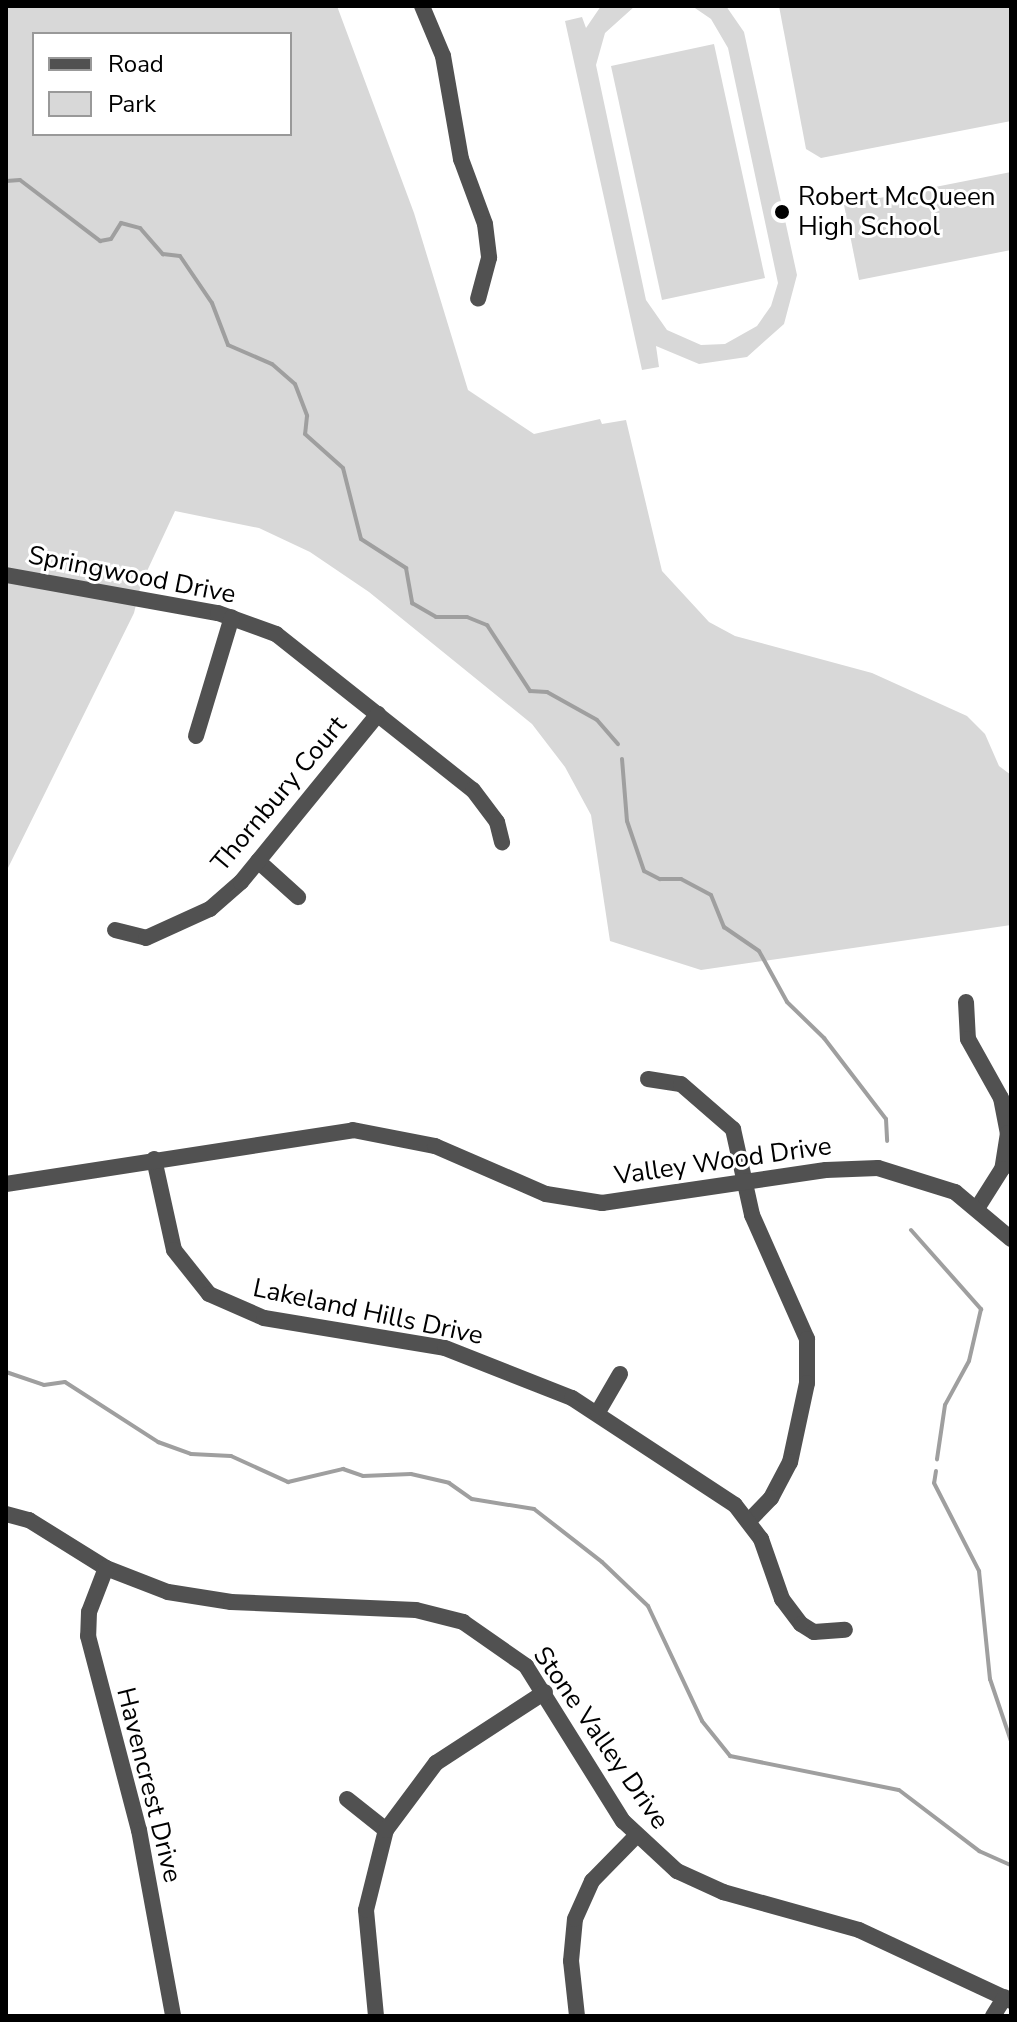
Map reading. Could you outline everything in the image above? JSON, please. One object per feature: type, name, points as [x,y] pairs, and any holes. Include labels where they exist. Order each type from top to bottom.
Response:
[{"type":"street","points":[[422,6],[443,56],[461,159],[485,224],[489,258],[478,299]]},
{"type":"street","name":"Springwood Drive","points":[[6,575],[232,617],[291,645]]},
{"type":"street","points":[[196,736],[232,617]]},
{"type":"street","name":"Thornbury Court","points":[[115,930],[146,938],[175,929],[210,909],[258,861],[378,714],[291,645]]},
{"type":"street","points":[[378,714],[473,790],[497,822],[502,842]]},
{"type":"street","points":[[258,861],[298,897]]},
{"type":"street","points":[[966,1002],[968,1039],[1001,1098],[1008,1133],[1002,1169],[978,1207]]},
{"type":"street","points":[[648,1079],[681,1084],[724,1116],[739,1142],[755,1224],[802,1320],[809,1361],[790,1462],[771,1498],[749,1521]]},
{"type":"street","name":"Valley Wood Drive","points":[[6,1184],[353,1130],[408,1137],[517,1185],[573,1200],[631,1201],[826,1170],[878,1168],[932,1181],[978,1207],[1011,1239]]},
{"type":"street","name":"Lakeland Hills Drive","points":[[154,1159],[174,1250],[196,1282],[227,1305],[264,1318],[445,1348],[529,1377],[598,1412],[719,1492],[749,1521],[790,1613],[814,1632],[845,1630]]},
{"type":"street","points":[[598,1412],[620,1374]]},
{"type":"street","name":"Stone Valley Drive","points":[[6,1514],[29,1520],[106,1568],[200,1599],[440,1614],[506,1647],[545,1692],[636,1836],[700,1883],[859,1930],[1008,1999]]},
{"type":"street","name":"Havencrest Drive","points":[[106,1568],[89,1612],[88,1636],[139,1830],[173,2016]]},
{"type":"street","points":[[376,2016],[366,1910],[386,1830],[436,1763],[545,1692]]},
{"type":"street","points":[[347,1799],[386,1830]]},
{"type":"street","points":[[577,2016],[571,1961],[575,1919],[592,1881],[636,1836]]},
{"type":"street","points":[[993,2016],[1008,1999]]},
{"type":"green space","points":[[6,6],[337,6],[414,213],[468,390],[534,434],[600,419],[602,424],[626,420],[662,571],[709,622],[735,636],[872,673],[967,716],[985,734],[999,766],[1011,775],[1011,925],[701,970],[610,941],[591,815],[565,767],[532,724],[369,592],[310,552],[259,528],[175,511],[141,584],[134,613],[6,872]]},
{"type":"green space","points":[[601,6],[635,6],[605,33],[596,65],[646,300],[667,330],[701,345],[725,344],[757,326],[771,306],[778,283],[728,48],[711,19],[692,6],[726,6],[744,32],[797,275],[784,324],[747,357],[699,364],[656,346],[659,367],[642,370],[565,21],[582,17],[586,28]]},
{"type":"green space","points":[[779,6],[1011,6],[1011,121],[821,158],[806,149]]},
{"type":"green space","points":[[714,44],[765,278],[662,300],[611,66]]},
{"type":"green space","points":[[1011,172],[1011,250],[859,280],[844,205]]},
{"type":"waterway","points":[[6,181],[20,180],[100,241],[111,239],[121,223],[140,228],[163,254],[180,256],[212,303],[228,345],[272,364],[295,384],[307,416],[305,434],[343,468],[361,539],[406,568],[412,603],[436,617],[467,617],[487,625],[530,691],[547,692],[597,720],[618,744]]},
{"type":"waterway","points":[[622,759],[627,821],[644,871],[660,879],[681,879],[711,895],[724,927],[759,951],[787,1002],[824,1038],[886,1119],[887,1141]]},
{"type":"waterway","points":[[911,1230],[981,1309],[969,1361],[945,1405],[937,1459]]},
{"type":"waterway","points":[[6,1372],[44,1385],[65,1382],[158,1442],[191,1454],[231,1456],[288,1482],[343,1469],[363,1476],[411,1474],[449,1483],[472,1499],[534,1509],[602,1562],[648,1606],[702,1721],[730,1756],[899,1790],[979,1851],[1011,1865]]},
{"type":"waterway","points":[[936,1471],[934,1483],[979,1571],[990,1679],[1011,1741]]},
{"type":"place","name":"Robert McQueen High School","points":[[782,212]]}]
